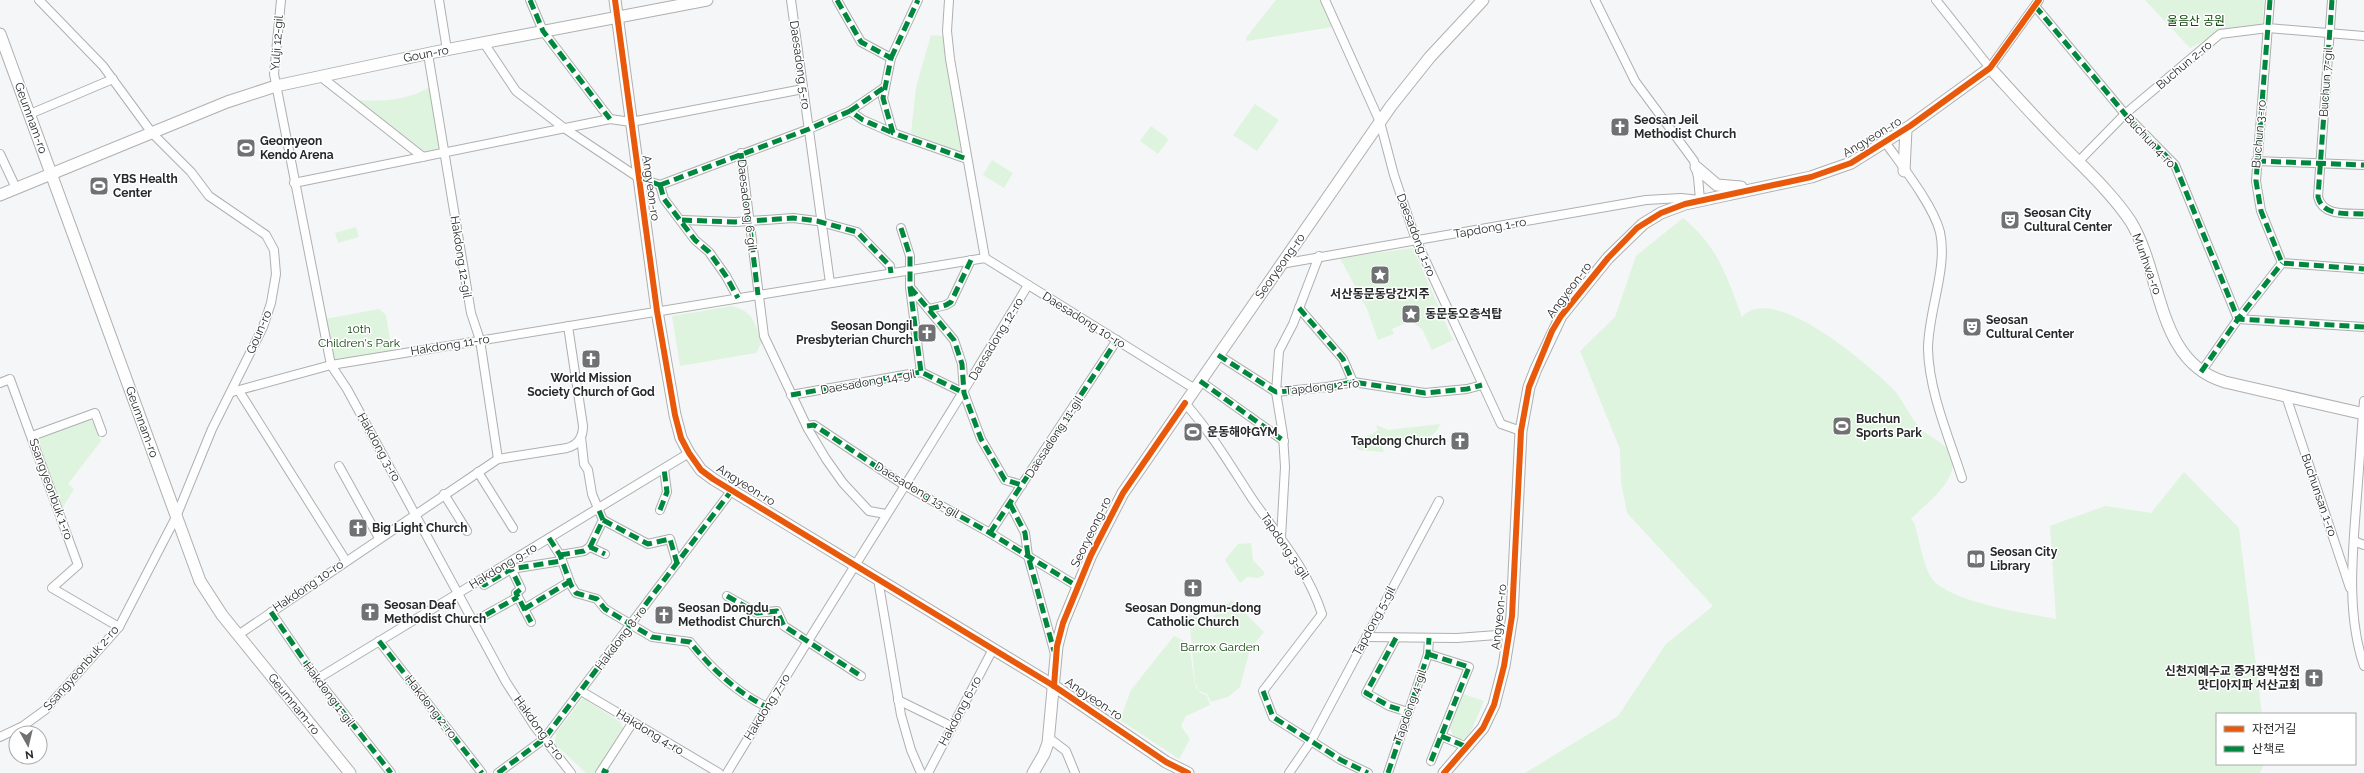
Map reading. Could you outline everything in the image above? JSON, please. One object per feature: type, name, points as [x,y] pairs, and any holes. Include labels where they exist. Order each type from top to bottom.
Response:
[{"type":"street","name":"Yulji 12-gil","points":[[276,86],[274,57],[280,0]]},
{"type":"street","points":[[439,0],[447,50]]},
{"type":"street","points":[[530,0],[544,31],[610,119]]},
{"type":"street","name":"Angyeon-ro","points":[[615,0],[657,311],[676,422],[689,453],[703,471],[732,490],[1054,686],[1164,760],[1188,773]]},
{"type":"street","name":"Goun-ro","points":[[0,195],[227,102],[276,86],[447,50],[707,0]]},
{"type":"street","name":"Daesadong 5-ro","points":[[791,0],[830,283]]},
{"type":"street","points":[[837,0],[861,42],[891,58]]},
{"type":"street","points":[[893,133],[883,98],[885,87],[891,58],[918,0]]},
{"type":"street","points":[[657,311],[985,258],[949,52],[947,31],[949,0]]},
{"type":"street","name":"Daesadong 1-ro","points":[[1324,0],[1380,122],[1396,182],[1416,240],[1482,385],[1501,424],[1521,431]]},
{"type":"street","name":"Seoryeong-ro","points":[[1033,773],[1044,754],[1049,738],[1056,658],[1062,624],[1100,535],[1123,494],[1380,122],[1430,57],[1483,0]]},
{"type":"street","points":[[1595,0],[1635,81],[1649,102],[1685,147],[1696,167],[1717,186],[1744,187],[1748,191]]},
{"type":"street","name":"Munhwa-ro","points":[[1936,0],[1990,68],[2078,162],[2131,222],[2142,246],[2172,335],[2184,355],[2201,372],[2225,382],[2364,414]]},
{"type":"street","name":"Buchun 3-ro","points":[[2270,0],[2256,161],[2258,200],[2282,263]]},
{"type":"street","name":"Buchun 7-gil","points":[[2332,0],[2318,197],[2322,206],[2333,212],[2364,214]]},
{"type":"street","name":"Goun-ro","points":[[44,2],[82,42],[113,79],[152,133],[190,172],[212,200],[261,230],[272,244],[277,267],[271,303],[263,327],[236,392]]},
{"type":"street","points":[[1990,68],[2037,3]]},
{"type":"street","name":"Buchun 4-ro","points":[[2037,3],[2125,114],[2175,165],[2238,319]]},
{"type":"street","name":"Buchun 2-ro","points":[[2078,162],[2125,114],[2220,34],[2268,28],[2364,36]]},
{"type":"street","name":"Geumnam-ro","points":[[0,34],[204,590],[238,635],[350,773]]},
{"type":"street","name":"Angyeon-ro","points":[[484,43],[516,90],[564,128],[639,178]]},
{"type":"street","name":"Hakdong 12-gil","points":[[428,54],[471,313],[480,340],[498,459]]},
{"type":"street","name":"Angyeon-ro","points":[[1444,773],[1483,728],[1494,705],[1510,634],[1521,431],[1529,387],[1552,331],[1564,312],[1608,258],[1637,228],[1661,213],[1700,200],[1748,191],[1841,168],[1906,128],[1990,68]]},
{"type":"street","points":[[320,76],[423,157]]},
{"type":"street","points":[[30,114],[113,79]]},
{"type":"street","name":"Hakdong 3-ro","points":[[276,86],[331,365],[347,389],[506,682],[544,739],[571,773]]},
{"type":"street","points":[[741,153],[809,129],[850,111],[885,87]]},
{"type":"street","points":[[294,183],[610,119],[631,122],[803,89]]},
{"type":"street","points":[[850,111],[864,120],[893,133],[967,159]]},
{"type":"street","points":[[1904,171],[1906,128]]},
{"type":"street","points":[[1885,142],[1934,217],[1940,232],[1941,253],[1929,333],[1929,359],[1935,392],[1962,478]]},
{"type":"street","name":"Daesadong 6-gil","points":[[660,185],[741,153],[758,295]]},
{"type":"street","points":[[0,154],[16,188]]},
{"type":"street","points":[[2256,161],[2364,165]]},
{"type":"street","points":[[1696,167],[1700,200]]},
{"type":"street","points":[[639,178],[660,185],[664,199],[682,220],[695,240],[709,252],[726,276],[738,298]]},
{"type":"street","name":"Tapdong 1-ro","points":[[1282,264],[1319,256],[1654,198],[1700,200]]},
{"type":"street","points":[[682,220],[735,222],[793,218],[822,222],[852,230],[861,235],[890,266],[891,273]]},
{"type":"street","points":[[901,228],[910,256],[908,271],[921,372]]},
{"type":"street","points":[[1281,538],[1285,467],[1284,441],[1276,392],[1279,350],[1299,308],[1319,256]]},
{"type":"street","name":"Daesadong 10-ro","points":[[985,258],[1117,340],[1197,385],[1284,441]]},
{"type":"street","points":[[929,309],[946,305],[951,302],[971,260]]},
{"type":"street","points":[[2201,372],[2238,319],[2282,263],[2364,269]]},
{"type":"street","name":"Daesadong 12-ro","points":[[855,565],[904,485],[964,393],[1028,285]]},
{"type":"street","points":[[910,287],[954,340],[962,364],[964,393]]},
{"type":"street","points":[[758,295],[764,336],[807,426],[843,483],[869,511],[886,514]]},
{"type":"street","points":[[1299,308],[1343,359],[1353,382]]},
{"type":"street","name":"Hakdong 11-ro","points":[[236,392],[331,365],[657,311]]},
{"type":"street","points":[[2238,319],[2364,327]]},
{"type":"street","points":[[568,326],[583,426],[580,439],[584,464],[588,470],[592,494],[603,520],[648,544],[670,539],[677,563]]},
{"type":"street","name":"Daesadong 11-gil","points":[[990,533],[1117,340]]},
{"type":"street","name":"Tapdong 2-ro","points":[[1218,355],[1276,392],[1353,382],[1425,393],[1467,389],[1482,385]]},
{"type":"street","name":"Daesadong 14-gil","points":[[791,395],[921,372],[964,393]]},
{"type":"street","name":"Ssangyeonbuk 1-ro","points":[[0,383],[10,379],[78,565],[52,588],[119,627]]},
{"type":"street","points":[[176,517],[212,429],[236,392],[346,561]]},
{"type":"street","name":"Daesadong 12-ro","points":[[964,393],[981,439],[1000,473],[1005,480],[1022,485]]},
{"type":"street","name":"Buchunsan 1-ro","points":[[2286,396],[2352,594]]},
{"type":"street","name":"Buchunsan 1-ro","points":[[2364,401],[2354,541],[2352,594],[2358,644],[2364,666]]},
{"type":"street","name":"Tapdong 3-gil","points":[[1185,403],[1216,440],[1254,501],[1281,538],[1315,591],[1322,614],[1263,691],[1273,717],[1312,741]]},
{"type":"street","points":[[32,436],[95,413],[102,432]]},
{"type":"street","name":"Daesadong 13-gil","points":[[807,426],[814,425],[904,485],[990,533],[1077,586]]},
{"type":"street","name":"Hakdong 10-ro","points":[[238,635],[415,513],[498,459],[569,447],[580,439]]},
{"type":"street","name":"Hakdong 9-ro","points":[[317,679],[458,593],[510,566],[549,538],[689,453]]},
{"type":"street","points":[[339,466],[379,538]]},
{"type":"street","points":[[660,510],[667,492],[664,469]]},
{"type":"street","points":[[478,472],[513,528]]},
{"type":"street","name":"Hakdong 8-ro","points":[[498,773],[544,739],[732,490]]},
{"type":"street","points":[[444,494],[467,531]]},
{"type":"street","name":"Tapdong 5-gil","points":[[1290,773],[1312,741],[1439,501]]},
{"type":"street","points":[[1010,504],[1023,527],[1028,556],[1056,658]]},
{"type":"street","name":"Ssangyeonbuk 2-ro","points":[[0,737],[24,726],[45,710],[119,627],[176,517]]},
{"type":"street","points":[[531,622],[516,593],[521,589],[510,566],[561,558],[584,551],[590,547],[603,520]]},
{"type":"street","points":[[549,538],[561,558],[569,582],[576,593],[597,599],[605,609],[652,637],[690,642],[707,664],[757,702],[767,707]]},
{"type":"street","name":"Buchunsan 1-ro","points":[[2354,541],[2364,545]]},
{"type":"street","points":[[590,547],[605,554]]},
{"type":"street","name":"Hakdong 7-ro","points":[[726,773],[855,565]]},
{"type":"street","points":[[878,579],[898,700],[907,740],[920,773]]},
{"type":"street","points":[[524,609],[569,582]]},
{"type":"street","points":[[727,596],[756,613],[777,611],[784,626],[861,676]]},
{"type":"street","points":[[473,622],[518,597]]},
{"type":"street","name":"Hakdong 1-gil","points":[[271,612],[317,679],[391,773]]},
{"type":"street","points":[[1366,637],[1429,638],[1510,634]]},
{"type":"street","points":[[1396,638],[1366,693],[1389,706],[1408,712]]},
{"type":"street","name":"Tapdong 4-gil","points":[[1388,773],[1428,654],[1429,638]]},
{"type":"street","name":"Hakdong 2-ro","points":[[380,641],[482,773]]},
{"type":"street","name":"Hakdong 6-ro","points":[[928,773],[951,726],[993,649]]},
{"type":"street","points":[[1428,654],[1469,667],[1431,761]]},
{"type":"street","name":"Hakdong 4-ro","points":[[581,691],[719,773]]},
{"type":"street","points":[[898,700],[951,726]]},
{"type":"street","points":[[603,772],[633,722]]},
{"type":"street","points":[[1441,736],[1467,747]]},
{"type":"street","points":[[1049,738],[1066,751],[1075,773]]},
{"type":"street","points":[[1312,741],[1359,771],[1368,773]]},
{"type":"street","points":[[1164,760],[1166,773]]},
{"type":"green space","points":[[1276,0],[1320,0],[1332,27],[1247,41],[1246,38]]},
{"type":"green space","name":"울음산 공원","points":[[2145,0],[2264,0],[2262,27],[2224,31],[2190,48]]},
{"type":"green space","points":[[931,35],[943,36],[962,153],[911,133],[916,87]]},
{"type":"green space","points":[[430,87],[439,147],[433,151],[425,152],[358,100],[377,101],[395,99],[413,95]]},
{"type":"green space","points":[[1255,104],[1279,120],[1257,151],[1233,135]]},
{"type":"green space","points":[[1151,126],[1169,139],[1158,154],[1140,141]]},
{"type":"green space","points":[[992,160],[1013,173],[1004,188],[983,175]]},
{"type":"green space","points":[[1683,218],[1705,240],[1713,251],[1726,275],[1742,317],[1756,309],[1775,310],[1796,317],[1841,345],[1895,391],[1920,428],[1945,446],[1952,456],[1952,471],[1943,487],[1911,519],[1914,522],[1923,557],[1930,576],[1938,585],[1952,593],[2007,610],[2056,619],[2050,526],[2105,506],[2151,513],[2184,472],[2239,528],[2262,713],[2216,713],[2216,765],[2264,765],[2260,773],[1525,773],[1618,716],[1666,644],[1713,606],[1627,513],[1621,482],[1620,449],[1580,351],[1615,317],[1636,256]]},
{"type":"green space","points":[[356,227],[359,237],[338,243],[335,233]]},
{"type":"green space","points":[[1413,248],[1453,340],[1432,350],[1422,329],[1410,321],[1392,329],[1394,334],[1378,340],[1367,309],[1340,258]]},
{"type":"green space","points":[[732,306],[745,311],[755,323],[762,342],[756,353],[680,366],[672,316]]},
{"type":"green space","name":"10th Children's Park","points":[[379,309],[386,315],[392,352],[333,363],[325,319]]},
{"type":"green space","points":[[88,419],[95,422],[101,441],[68,484],[74,489],[62,509],[38,442],[41,436]]},
{"type":"green space","points":[[1440,424],[1431,436],[1416,442],[1382,446],[1384,452],[1358,450],[1352,441],[1372,434],[1378,430],[1376,425],[1388,430]]},
{"type":"green space","points":[[1251,543],[1253,560],[1264,572],[1264,575],[1258,578],[1247,577],[1240,583],[1225,560],[1238,544]]},
{"type":"green space","name":"Barrox Garden","points":[[1232,600],[1264,632],[1250,649],[1240,687],[1228,697],[1211,702],[1207,694],[1199,691],[1195,683],[1189,615],[1211,619]]},
{"type":"green space","points":[[1174,636],[1189,643],[1195,685],[1199,692],[1207,696],[1210,705],[1186,716],[1181,726],[1190,739],[1179,759],[1120,720],[1131,690]]},
{"type":"green space","points":[[1463,694],[1484,701],[1471,731],[1465,739],[1454,739],[1450,728]]},
{"type":"green space","points":[[583,698],[620,722],[624,730],[598,773],[586,773],[555,744],[556,733]]},
{"type":"marked path","points":[[530,0],[543,31],[610,119]]},
{"type":"marked path","points":[[837,0],[861,42],[891,58],[883,98],[893,133],[967,159]]},
{"type":"marked path","points":[[891,58],[918,0]]},
{"type":"marked path","points":[[2270,0],[2256,181],[2261,211],[2282,263],[2364,269]]},
{"type":"marked path","points":[[2332,0],[2318,197],[2325,208],[2331,211],[2337,213],[2364,214]]},
{"type":"marked path","points":[[2035,6],[2125,114],[2175,165],[2238,319],[2364,327]]},
{"type":"marked path","points":[[850,111],[885,87]]},
{"type":"marked path","points":[[660,185],[809,129],[850,111],[863,120],[893,133]]},
{"type":"marked path","points":[[741,153],[758,295]]},
{"type":"marked path","points":[[2256,161],[2364,165]]},
{"type":"marked path","points":[[639,178],[660,185]]},
{"type":"marked path","points":[[660,185],[664,199],[695,240],[709,252],[726,276],[738,298]]},
{"type":"marked path","points":[[682,220],[735,222],[793,218],[817,221],[857,232],[890,266],[891,273]]},
{"type":"marked path","points":[[901,228],[910,256],[910,287],[921,372]]},
{"type":"marked path","points":[[929,309],[946,305],[951,302],[971,260]]},
{"type":"marked path","points":[[2201,372],[2238,319],[2282,263]]},
{"type":"marked path","points":[[910,287],[954,340],[962,364],[964,393],[981,439],[1005,480],[1022,485]]},
{"type":"marked path","points":[[1299,308],[1343,359],[1353,382]]},
{"type":"marked path","points":[[990,533],[1117,340]]},
{"type":"marked path","points":[[1218,355],[1276,392],[1327,387],[1353,382],[1425,393],[1467,389],[1482,385]]},
{"type":"marked path","points":[[791,395],[921,372],[964,393]]},
{"type":"marked path","points":[[1200,381],[1284,441]]},
{"type":"marked path","points":[[807,426],[814,425],[904,485],[990,533],[1077,586]]},
{"type":"marked path","points":[[660,510],[667,492],[664,469]]},
{"type":"marked path","points":[[498,773],[544,739],[732,490]]},
{"type":"marked path","points":[[1010,504],[1025,533],[1028,556],[1054,651]]},
{"type":"marked path","points":[[590,547],[603,520],[598,508]]},
{"type":"marked path","points":[[603,520],[648,544],[670,539],[677,563]]},
{"type":"marked path","points":[[549,538],[560,555],[571,585],[576,593],[597,599],[605,609],[652,637],[690,642],[706,661],[725,679],[745,694],[767,707]]},
{"type":"marked path","points":[[560,555],[584,551],[590,547],[605,554]]},
{"type":"marked path","points":[[481,580],[484,585],[511,569],[561,561]]},
{"type":"marked path","points":[[508,563],[521,589],[516,593],[531,622]]},
{"type":"marked path","points":[[524,609],[569,582]]},
{"type":"marked path","points":[[727,596],[757,613],[777,611],[784,626],[861,676]]},
{"type":"marked path","points":[[473,622],[518,597]]},
{"type":"marked path","points":[[271,612],[317,679],[391,773]]},
{"type":"marked path","points":[[1396,638],[1366,693],[1389,706],[1408,712]]},
{"type":"marked path","points":[[1388,773],[1428,654],[1429,638]]},
{"type":"marked path","points":[[379,641],[482,773]]},
{"type":"marked path","points":[[1428,654],[1469,667],[1431,761]]},
{"type":"marked path","points":[[1263,691],[1273,717],[1341,760],[1368,773]]},
{"type":"marked path","points":[[1441,736],[1467,747]]},
{"type":"marked path","points":[[602,770],[608,773]]},
{"type":"cycle path","points":[[615,0],[657,311],[675,415],[681,438],[701,470],[713,479],[1054,686],[1166,762],[1188,773]]},
{"type":"cycle path","points":[[1444,773],[1483,728],[1494,705],[1504,666],[1512,616],[1521,431],[1529,387],[1552,331],[1561,316],[1608,258],[1637,228],[1661,213],[1685,204],[1811,177],[1851,163],[1910,126],[1990,68],[2039,0]]},
{"type":"cycle path","points":[[1054,686],[1057,646],[1063,623],[1091,555],[1123,493],[1185,403]]},
{"type":"place","name":"Seosan Jeil Methodist Church","points":[[1620,127]]},
{"type":"place","name":"Geomyeon Kendo Arena","points":[[246,148]]},
{"type":"place","name":"YBS Health Center","points":[[99,186]]},
{"type":"place","name":"Seosan City Cultural Center","points":[[2010,220]]},
{"type":"place","name":"서산동문동당간지주","points":[[1380,275]]},
{"type":"place","name":"동문동오층석탑","points":[[1411,314]]},
{"type":"place","name":"Seosan Cultural Center","points":[[1972,327]]},
{"type":"place","name":"Seosan Dongil Presbyterian Church","points":[[927,333]]},
{"type":"place","name":"World Mission Society Church of God","points":[[591,359]]},
{"type":"place","name":"Buchun Sports Park","points":[[1842,426]]},
{"type":"place","name":"운동해야GYM","points":[[1193,432]]},
{"type":"place","name":"Tapdong Church","points":[[1460,441]]},
{"type":"place","name":"Big Light Church","points":[[358,528]]},
{"type":"place","name":"Seosan City Library","points":[[1976,559]]},
{"type":"place","name":"Seosan Dongmun-dong Catholic Church","points":[[1193,588]]},
{"type":"place","name":"Seosan Deaf Methodist Church","points":[[370,612]]},
{"type":"place","name":"Seosan Dongdu Methodist Church","points":[[664,615]]},
{"type":"place","name":"신천지예수교 증거장막성전 맛디아지파 서산교회","points":[[2314,678]]}]
